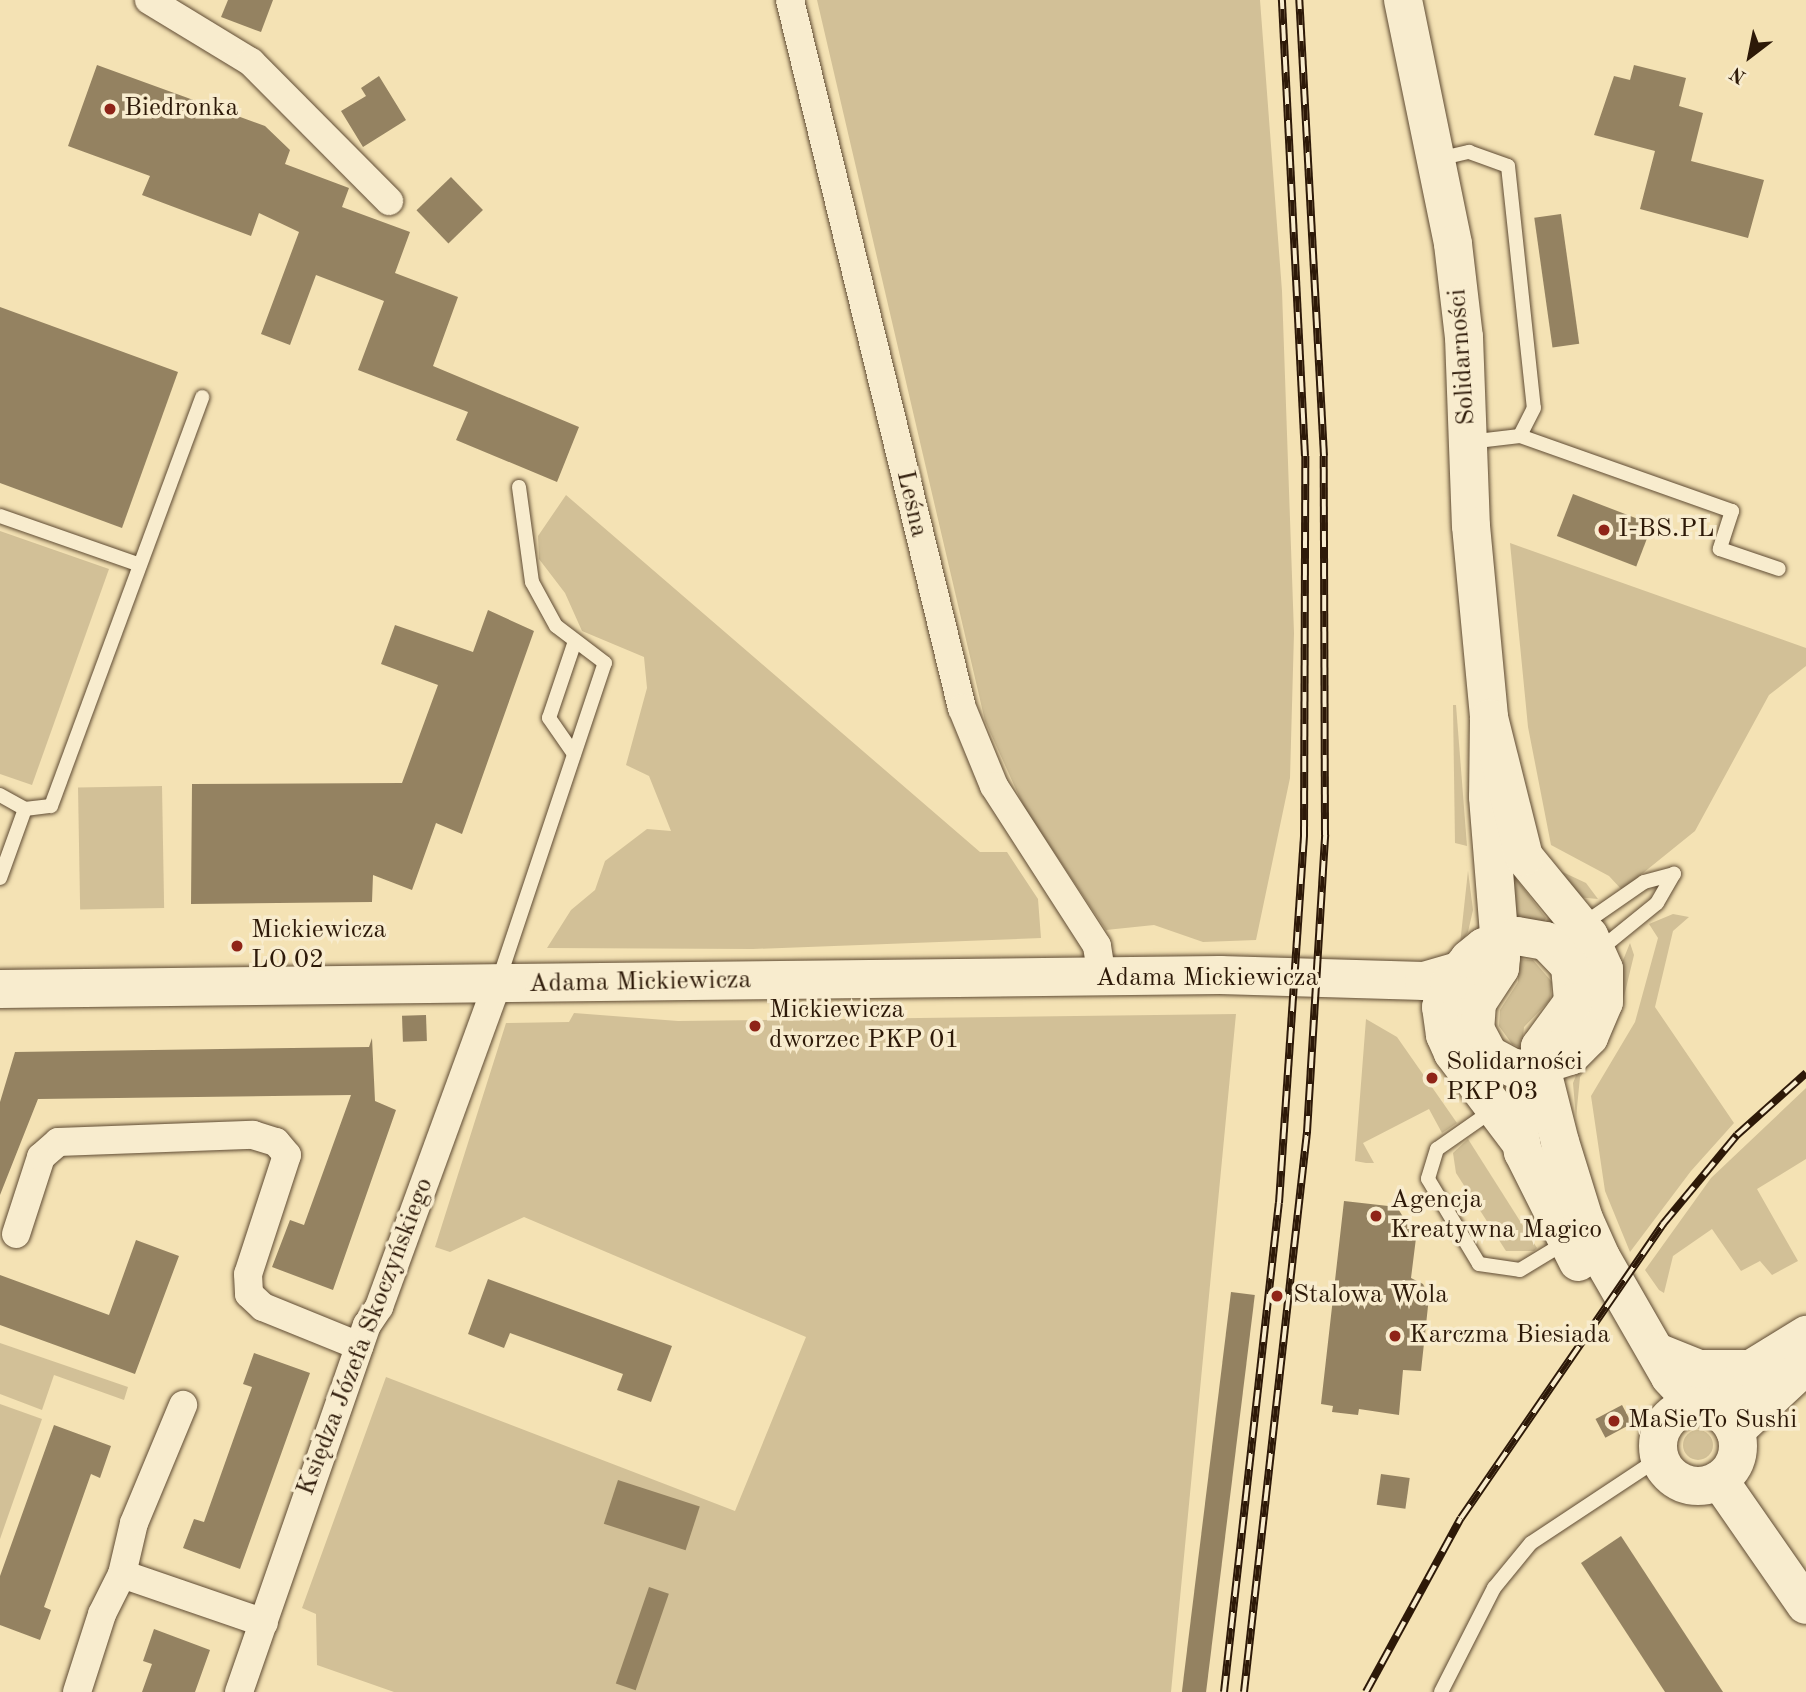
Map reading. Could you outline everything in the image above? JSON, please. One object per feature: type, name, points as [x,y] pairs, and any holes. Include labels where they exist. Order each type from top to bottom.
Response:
[{"type":"street","points":[[149,0],[251,62],[389,201]]},
{"type":"street","name":"Leśna","points":[[790,0],[954,684],[994,786],[1047,872],[1080,913],[1097,946],[1102,978]]},
{"type":"street","name":"Solidarności","points":[[1403,0],[1460,288],[1468,442],[1489,718],[1488,796],[1501,940],[1500,968],[1483,991],[1474,1015],[1487,1052],[1511,1094],[1518,1139]]},
{"type":"street","name":"Solidarności","points":[[1489,718],[1524,858],[1576,940],[1570,966],[1575,985],[1567,1014],[1540,1047],[1541,1067]]},
{"type":"street","points":[[1576,940],[1530,937],[1501,940],[1484,947],[1458,971],[1443,997],[1442,1021],[1454,1052],[1518,1139],[1567,1241],[1712,1434],[1806,1605]]},
{"type":"street","name":"Adama Mickiewicza","points":[[0,989],[1220,975],[1363,982],[1424,981],[1458,971]]},
{"type":"street","name":"Adama Mickiewicza","points":[[1363,982],[1442,1021],[1513,1068],[1541,1067]]},
{"type":"street","name":"Księdza Józefa Skoczyńskiego","points":[[239,1692],[359,1346],[379,1307],[497,984]]},
{"type":"street","points":[[1541,1067],[1584,1219],[1670,1377],[1806,1562]]},
{"type":"street","points":[[16,1234],[41,1157],[58,1142],[253,1135],[276,1142],[286,1155],[248,1274],[249,1294],[263,1307],[359,1346]]},
{"type":"street","points":[[1806,1335],[1751,1369],[1712,1434],[1707,1485],[1681,1482],[1662,1463],[1658,1440],[1712,1434],[1806,1365]]},
{"type":"street","points":[[1657,1352],[1699,1369],[1751,1369]]},
{"type":"street","points":[[78,1692],[102,1614],[122,1574],[134,1523],[183,1405]]},
{"type":"street","points":[[122,1574],[264,1623]]},
{"type":"lane","points":[[1436,159],[1469,152],[1508,166],[1534,408],[1520,436]]},
{"type":"lane","points":[[0,794],[25,809],[51,806],[202,397]]},
{"type":"lane","points":[[1468,442],[1520,436],[1732,511],[1720,548],[1779,569]]},
{"type":"lane","points":[[497,984],[605,663],[556,626],[532,582],[519,487]]},
{"type":"lane","points":[[0,516],[140,565]]},
{"type":"lane","points":[[575,640],[549,718],[575,754]]},
{"type":"lane","points":[[0,878],[25,809]]},
{"type":"lane","points":[[1674,874],[1657,903],[1576,940],[1644,882],[1674,874]]},
{"type":"lane","points":[[1494,1109],[1437,1149],[1428,1180],[1479,1265],[1520,1269],[1567,1241]]},
{"type":"lane","points":[[1441,1692],[1494,1588],[1531,1543],[1646,1467],[1662,1463]]},
{"type":"shaded area","points":[[817,0],[1260,0],[1282,291],[1294,633],[1290,778],[1256,940],[1203,942],[1154,925],[1106,930],[1024,807],[985,721]]},
{"type":"shaded area","points":[[566,495],[980,852],[1007,852],[1038,899],[1041,938],[753,949],[547,948],[571,910],[595,890],[605,861],[647,829],[671,831],[649,776],[626,765],[647,688],[644,657],[582,631],[565,593],[539,559],[538,536]]},
{"type":"shaded area","points":[[0,531],[109,569],[32,785],[0,774]]},
{"type":"shaded area","points":[[1510,543],[1806,648],[1806,666],[1769,695],[1695,831],[1622,890],[1609,876],[1551,845],[1528,727]]},
{"type":"shaded area","points":[[1453,705],[1456,705],[1467,846],[1455,843]]},
{"type":"shaded area","points":[[162,786],[164,908],[80,909],[78,787]]},
{"type":"shaded area","points":[[1552,867],[1586,883],[1598,899],[1576,897]]},
{"type":"shaded area","points":[[1468,871],[1473,910],[1468,932],[1460,944]]},
{"type":"shaded area","points":[[1511,872],[1546,918],[1544,922],[1509,919]]},
{"type":"shaded area","points":[[1673,914],[1689,917],[1673,931],[1655,1007],[1734,1123],[1691,1171],[1630,1252],[1605,1191],[1591,1096],[1635,1022],[1658,938],[1649,924]]},
{"type":"shaded area","points":[[1630,943],[1634,955],[1621,1009],[1612,1033],[1580,1077],[1576,1118],[1573,1083]]},
{"type":"shaded area","points":[[1518,959],[1533,960],[1552,982],[1550,1000],[1524,1027],[1522,1048],[1512,1044],[1499,1026],[1500,1010],[1518,982]]},
{"type":"shaded area","points":[[574,1013],[678,1021],[1236,1014],[1171,1692],[394,1692],[317,1665],[316,1614],[302,1608],[386,1377],[735,1511],[806,1337],[524,1217],[450,1252],[435,1247],[506,1023],[569,1022]]},
{"type":"shaded area","points":[[1366,1019],[1397,1037],[1457,1123],[1442,1133],[1429,1109],[1363,1143],[1374,1163],[1355,1161]]},
{"type":"shaded area","points":[[1806,1088],[1806,1159],[1757,1189],[1798,1261],[1772,1275],[1760,1261],[1741,1271],[1712,1229],[1673,1256],[1664,1293],[1659,1290],[1645,1270],[1711,1178]]},
{"type":"shaded area","points":[[1468,1139],[1537,1248],[1534,1251],[1506,1251],[1456,1173],[1453,1153]]},
{"type":"shaded area","points":[[0,1343],[128,1387],[124,1400],[54,1375],[42,1410],[0,1394]]},
{"type":"shaded area","points":[[0,1404],[42,1419],[0,1539]]},
{"type":"shaded area","points":[[1698,1430],[1709,1434],[1713,1445],[1709,1456],[1698,1460],[1687,1456],[1683,1445],[1687,1434]]},
{"type":"building","points":[[228,0],[273,0],[261,32],[221,17]]},
{"type":"building","points":[[97,65],[265,126],[290,150],[285,164],[349,188],[342,207],[410,232],[395,273],[458,297],[433,366],[579,427],[557,482],[456,440],[468,412],[358,370],[384,301],[316,275],[290,345],[261,334],[299,232],[259,213],[251,236],[142,195],[150,176],[68,146]]},
{"type":"building","points":[[1634,65],[1686,78],[1679,106],[1703,113],[1691,161],[1764,180],[1748,238],[1640,209],[1655,151],[1594,135],[1614,76],[1630,80]]},
{"type":"building","points":[[379,76],[406,120],[363,147],[341,111],[366,96],[361,88]]},
{"type":"building","points":[[451,177],[483,210],[448,243],[416,210]]},
{"type":"building","points":[[1561,214],[1579,344],[1552,347],[1534,218]]},
{"type":"building","points":[[0,307],[178,372],[122,528],[0,483]]},
{"type":"building","name":"I-BS.PL","points":[[1573,494],[1652,524],[1636,566],[1557,536]]},
{"type":"building","points":[[488,610],[534,631],[462,834],[436,823],[412,890],[373,875],[372,902],[191,904],[192,784],[402,783],[438,685],[381,664],[395,625],[473,652]]},
{"type":"building","points":[[426,1015],[427,1041],[403,1042],[402,1016]]},
{"type":"building","points":[[372,1038],[375,1101],[396,1110],[333,1290],[272,1267],[290,1220],[304,1225],[351,1095],[38,1099],[0,1195],[0,1102],[15,1052],[369,1047]]},
{"type":"building","points":[[1344,1201],[1397,1207],[1416,1238],[1411,1278],[1423,1284],[1429,1297],[1421,1371],[1403,1370],[1399,1415],[1359,1409],[1358,1415],[1332,1412],[1333,1406],[1321,1404]]},
{"type":"building","points":[[136,1240],[179,1256],[135,1374],[0,1325],[0,1275],[109,1315]]},
{"type":"building","points":[[488,1279],[672,1346],[651,1402],[617,1390],[623,1374],[510,1333],[504,1348],[468,1334]]},
{"type":"building","points":[[1231,1292],[1255,1295],[1206,1692],[1182,1692]]},
{"type":"building","points":[[254,1353],[310,1373],[240,1569],[183,1548],[194,1519],[204,1522],[252,1387],[243,1384]]},
{"type":"building","name":"MaSieTo Sushi","points":[[1622,1405],[1632,1424],[1605,1438],[1596,1419]]},
{"type":"building","points":[[54,1425],[111,1446],[100,1478],[91,1474],[44,1607],[51,1610],[40,1640],[0,1625],[0,1576]]},
{"type":"building","points":[[1381,1474],[1410,1478],[1405,1509],[1377,1505]]},
{"type":"building","points":[[618,1480],[700,1507],[686,1550],[604,1524]]},
{"type":"building","points":[[1621,1536],[1723,1692],[1665,1692],[1581,1563]]},
{"type":"building","points":[[649,1587],[669,1594],[636,1690],[616,1683]]},
{"type":"building","points":[[154,1629],[210,1650],[195,1692],[142,1692],[152,1664],[143,1661]]},
{"type":"railway","points":[[1224,1692],[1279,1203],[1304,836],[1305,456],[1282,0]]},
{"type":"railway","points":[[1244,1692],[1307,1132],[1325,835],[1324,456],[1299,0]]},
{"type":"railway","points":[[1366,1692],[1461,1518],[1663,1224],[1737,1135],[1806,1073]]},
{"type":"place","name":"Biedronka","points":[[110,109]]},
{"type":"place","name":"I-BS.PL","points":[[1604,530]]},
{"type":"place","name":"Mickiewicza LO 02","points":[[237,946]]},
{"type":"place","name":"Mickiewicza dworzec PKP 01","points":[[755,1026]]},
{"type":"place","name":"Solidarności PKP 03","points":[[1432,1078]]},
{"type":"place","name":"Agencja Kreatywna Magico","points":[[1376,1216]]},
{"type":"place","name":"Stalowa Wola","points":[[1277,1296]]},
{"type":"place","name":"Karczma Biesiada","points":[[1395,1336]]},
{"type":"place","name":"MaSieTo Sushi","points":[[1614,1421]]}]
